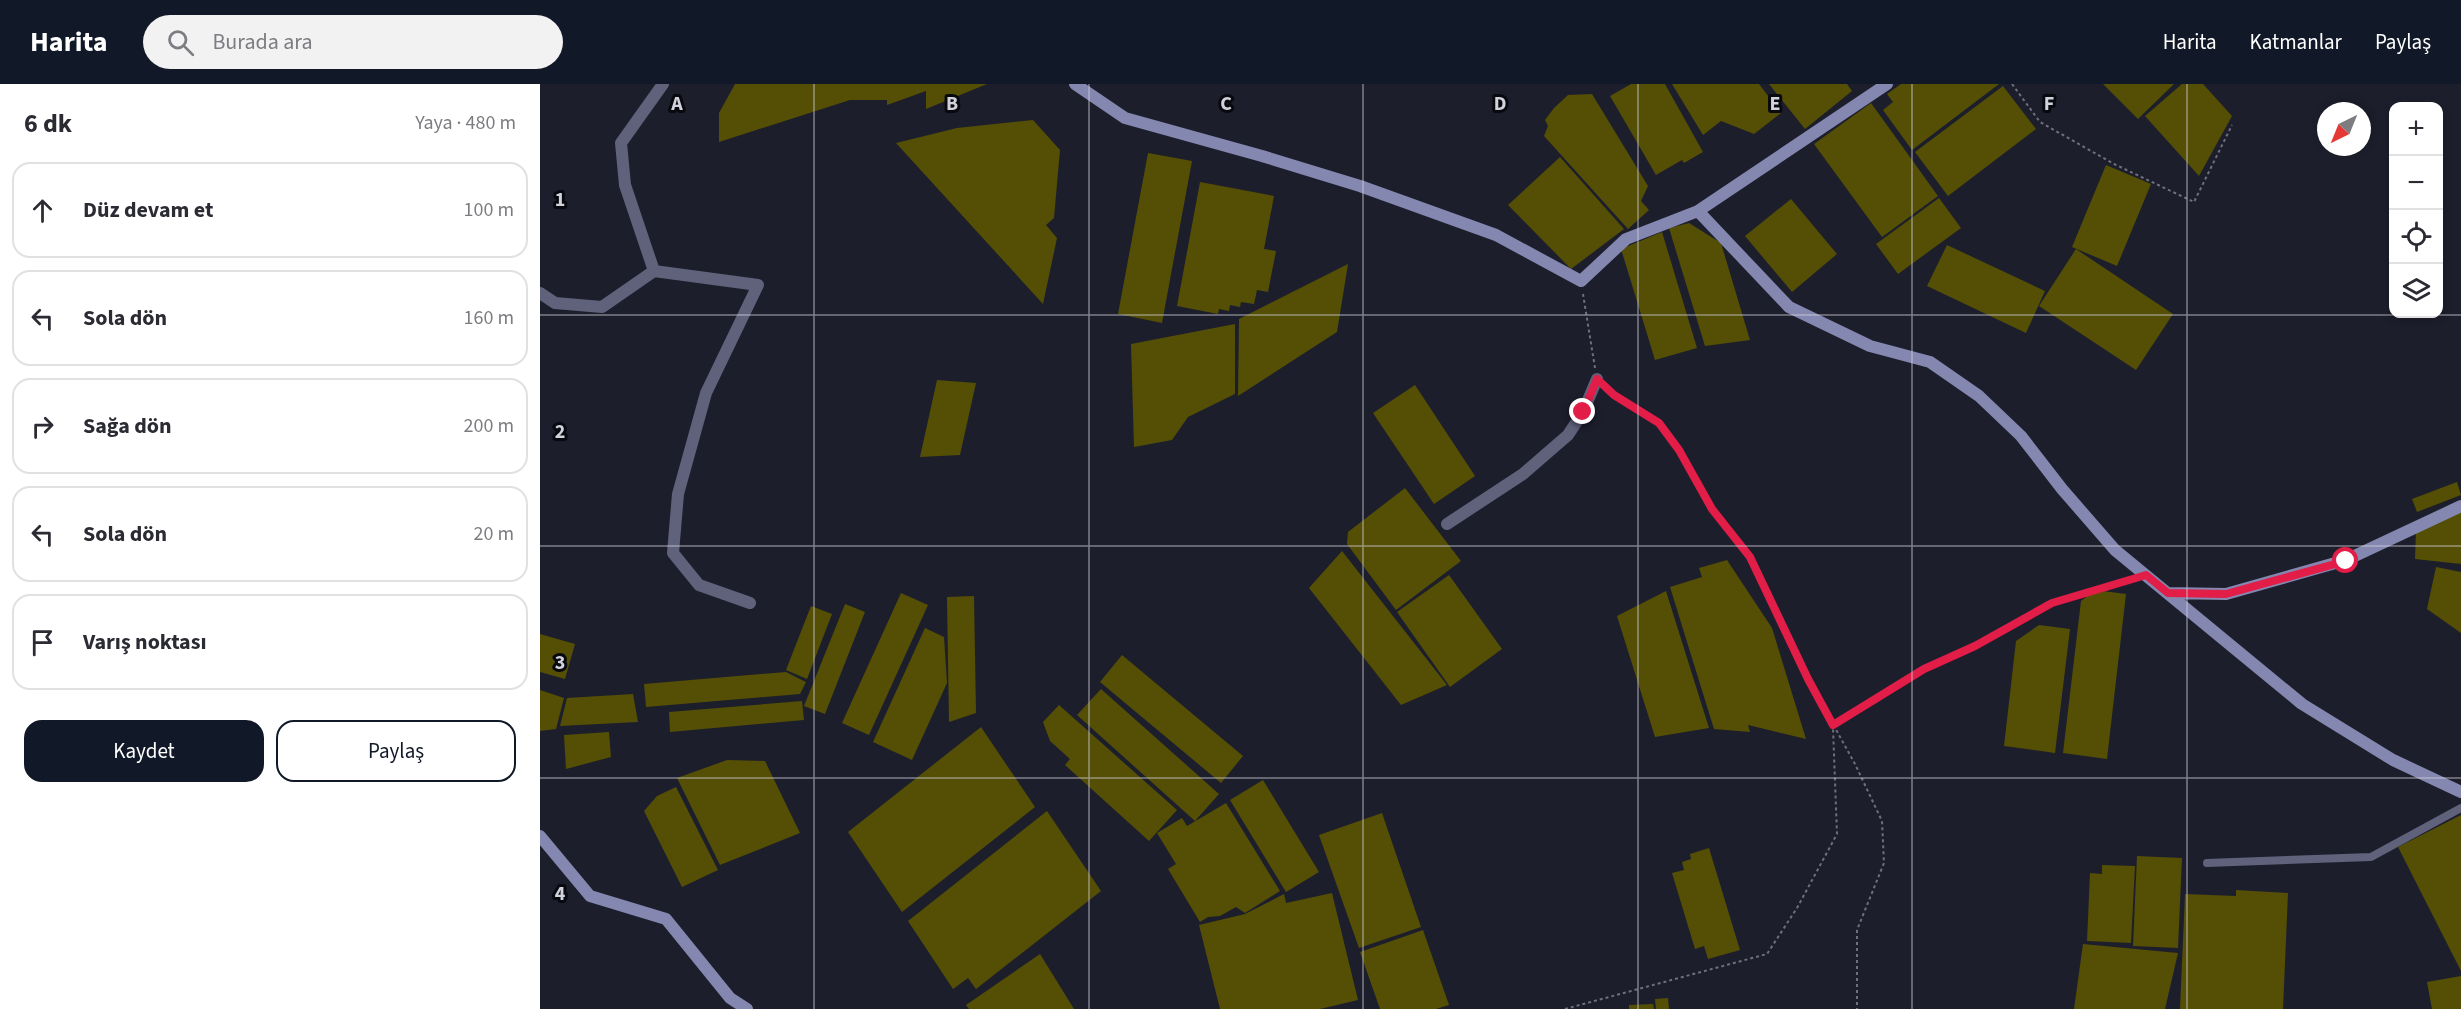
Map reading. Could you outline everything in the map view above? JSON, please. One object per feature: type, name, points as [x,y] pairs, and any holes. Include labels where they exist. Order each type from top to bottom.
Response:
[{"type":"street","points":[[654,271],[625,185],[621,143],[663,84]]},
{"type":"street","points":[[1075,84],[1125,118],[1360,186],[1496,235],[1581,281],[1626,239],[1698,211],[1887,84]]},
{"type":"street","points":[[1698,211],[1789,306],[1870,346],[1930,362],[1979,396],[2021,436],[2061,489],[2115,550],[2302,704],[2392,760],[2461,792]]},
{"type":"street","points":[[540,292],[555,303],[602,307],[654,271],[758,285],[706,393],[678,494],[673,553],[699,585],[750,603]]},
{"type":"street","points":[[1447,524],[1523,474],[1568,435],[1583,412],[1597,379]]},
{"type":"street","points":[[2168,593],[2226,594],[2346,561],[2461,506]]},
{"type":"street","points":[[540,836],[590,896],[666,919],[730,998],[747,1009]]},
{"type":"lane","points":[[2207,864],[2371,857],[2461,808]]},
{"type":"path","points":[[2012,84],[2040,123],[2114,164],[2194,202],[2232,125]]},
{"type":"path","points":[[1581,281],[1597,379],[1614,395],[1659,423],[1679,450],[1712,509],[1750,557],[1808,679],[1855,764],[1882,821],[1884,863],[1857,930],[1857,1009]]},
{"type":"path","points":[[1833,725],[1924,669],[1975,646],[2052,603],[2146,575]]},
{"type":"path","points":[[1565,1009],[1767,954],[1797,908],[1837,834],[1833,725]]},
{"type":"building","points":[[735,84],[987,84],[926,109],[926,91],[887,105],[887,100],[850,100],[719,142],[719,113]]},
{"type":"building","points":[[1631,84],[1665,84],[1703,152],[1684,163],[1682,160],[1656,175],[1610,96]]},
{"type":"building","points":[[1672,84],[1759,84],[1781,113],[1754,134],[1721,121],[1703,135]]},
{"type":"building","points":[[1769,84],[1847,84],[1852,91],[1805,129]]},
{"type":"building","points":[[1901,84],[1999,84],[1912,150],[1883,110],[1893,102],[1887,94]]},
{"type":"building","points":[[2103,84],[2174,84],[2138,119]]},
{"type":"building","points":[[2182,84],[2203,84],[2232,116],[2199,176],[2145,116]]},
{"type":"building","points":[[2003,86],[2036,129],[1948,196],[1915,152]]},
{"type":"building","points":[[1592,94],[1648,186],[1641,201],[1649,210],[1628,229],[1544,136],[1548,126],[1545,120],[1568,95]]},
{"type":"building","points":[[1871,103],[1938,196],[1882,237],[1814,144]]},
{"type":"building","points":[[1033,120],[1060,150],[1054,218],[1046,225],[1057,238],[1043,304],[896,143],[957,128]]},
{"type":"building","points":[[1148,153],[1192,161],[1162,323],[1118,314]]},
{"type":"building","points":[[1560,157],[1624,229],[1571,269],[1508,205]]},
{"type":"building","points":[[2106,165],[2151,184],[2117,266],[2072,247]]},
{"type":"building","points":[[1200,182],[1274,196],[1264,249],[1276,251],[1268,292],[1257,290],[1254,304],[1241,302],[1240,307],[1230,305],[1229,311],[1219,309],[1218,314],[1177,306]]},
{"type":"building","points":[[1939,198],[1961,228],[1898,274],[1876,244]]},
{"type":"building","points":[[1791,199],[1837,254],[1792,292],[1745,236]]},
{"type":"building","points":[[1689,223],[1721,243],[1750,340],[1705,346],[1669,228]]},
{"type":"building","points":[[1662,232],[1697,348],[1655,360],[1621,249]]},
{"type":"building","points":[[1947,245],[2045,291],[2026,333],[1927,286]]},
{"type":"building","points":[[2076,249],[2173,314],[2136,370],[2039,306]]},
{"type":"building","points":[[1348,264],[1337,332],[1238,396],[1239,319]]},
{"type":"building","points":[[1235,324],[1235,394],[1188,417],[1172,440],[1134,447],[1131,344]]},
{"type":"building","points":[[937,380],[976,383],[960,455],[920,457]]},
{"type":"building","points":[[1415,385],[1475,476],[1434,504],[1373,413]]},
{"type":"building","points":[[2457,482],[2461,495],[2417,512],[2412,499]]},
{"type":"building","points":[[1405,488],[1461,561],[1396,610],[1347,544],[1348,532]]},
{"type":"building","points":[[2461,512],[2461,564],[2415,559],[2416,530]]},
{"type":"building","points":[[1342,551],[1447,685],[1401,705],[1309,588]]},
{"type":"building","points":[[1727,560],[1772,628],[1806,739],[1748,725],[1750,732],[1714,729],[1670,587],[1702,577],[1699,568]]},
{"type":"building","points":[[2436,567],[2461,572],[2461,633],[2427,609]]},
{"type":"building","points":[[1449,575],[1502,649],[1450,687],[1397,612]]},
{"type":"building","points":[[2095,590],[2126,594],[2107,759],[2063,753],[2081,601]]},
{"type":"building","points":[[1666,591],[1709,728],[1655,737],[1617,616]]},
{"type":"building","points":[[901,593],[928,605],[869,735],[842,723]]},
{"type":"building","points":[[974,596],[976,713],[949,722],[947,597]]},
{"type":"building","points":[[845,604],[865,612],[825,714],[804,706]]},
{"type":"building","points":[[811,606],[832,614],[807,679],[786,670]]},
{"type":"building","points":[[2039,625],[2070,629],[2055,753],[2004,746],[2016,641]]},
{"type":"building","points":[[925,628],[944,637],[947,683],[912,760],[873,742]]},
{"type":"building","points":[[540,634],[575,644],[565,679],[540,672]]},
{"type":"building","points":[[1122,655],[1243,756],[1221,783],[1100,682]]},
{"type":"building","points":[[786,672],[806,682],[800,694],[646,707],[644,684]]},
{"type":"building","points":[[1101,689],[1219,794],[1195,821],[1077,715]]},
{"type":"building","points":[[540,690],[564,698],[556,729],[540,731]]},
{"type":"building","points":[[633,694],[638,722],[560,726],[567,698]]},
{"type":"building","points":[[802,701],[804,720],[670,732],[669,712]]},
{"type":"building","points":[[1059,705],[1177,810],[1149,841],[1065,765],[1070,759],[1050,741],[1043,722]]},
{"type":"building","points":[[981,727],[1035,807],[902,912],[848,832]]},
{"type":"building","points":[[609,732],[611,757],[566,769],[564,735]]},
{"type":"building","points":[[727,760],[765,761],[800,833],[720,865],[677,778]]},
{"type":"building","points":[[1263,780],[1319,872],[1286,892],[1230,800]]},
{"type":"building","points":[[676,787],[718,870],[682,887],[644,811],[657,796]]},
{"type":"building","points":[[1226,803],[1280,891],[1245,913],[1236,907],[1220,916],[1208,917],[1200,922],[1168,869],[1176,864],[1157,833],[1182,818],[1187,826]]},
{"type":"building","points":[[1047,811],[1101,891],[976,989],[968,978],[953,989],[908,921]]},
{"type":"building","points":[[1382,813],[1421,927],[1359,948],[1319,835]]},
{"type":"building","points":[[2461,815],[2461,971],[2398,847]]},
{"type":"building","points":[[1709,848],[1740,950],[1708,959],[1704,946],[1695,949],[1672,873],[1684,870],[1682,862],[1691,859],[1690,854]]},
{"type":"building","points":[[2137,856],[2182,858],[2178,948],[2133,946]]},
{"type":"building","points":[[2102,865],[2135,866],[2131,943],[2087,941],[2090,873],[2102,874]]},
{"type":"building","points":[[2236,890],[2288,893],[2283,1009],[2180,1009],[2185,894],[2236,896]]},
{"type":"building","points":[[1332,893],[1358,1000],[1320,1009],[1220,1009],[1199,925],[1245,914],[1284,894],[1286,903]]},
{"type":"building","points":[[1423,930],[1449,1005],[1436,1009],[1380,1009],[1360,952]]},
{"type":"building","points":[[2083,944],[2178,953],[2165,1009],[2074,1009]]},
{"type":"building","points":[[1040,954],[1074,1009],[969,1009],[966,1005]]},
{"type":"building","points":[[2461,976],[2461,1009],[2432,1009],[2427,982]]},
{"type":"building","points":[[1668,998],[1669,1009],[1656,1009],[1655,999]]},
{"type":"building","points":[[1653,1004],[1654,1009],[1629,1009],[1629,1005]]},
{"type":"route","points":[[1583,412],[1597,379],[1614,395],[1659,423],[1679,450],[1712,509],[1750,557],[1808,679],[1833,725],[1924,669],[1975,646],[2052,603],[2146,575],[2168,593],[2226,594],[2346,561]]}]
